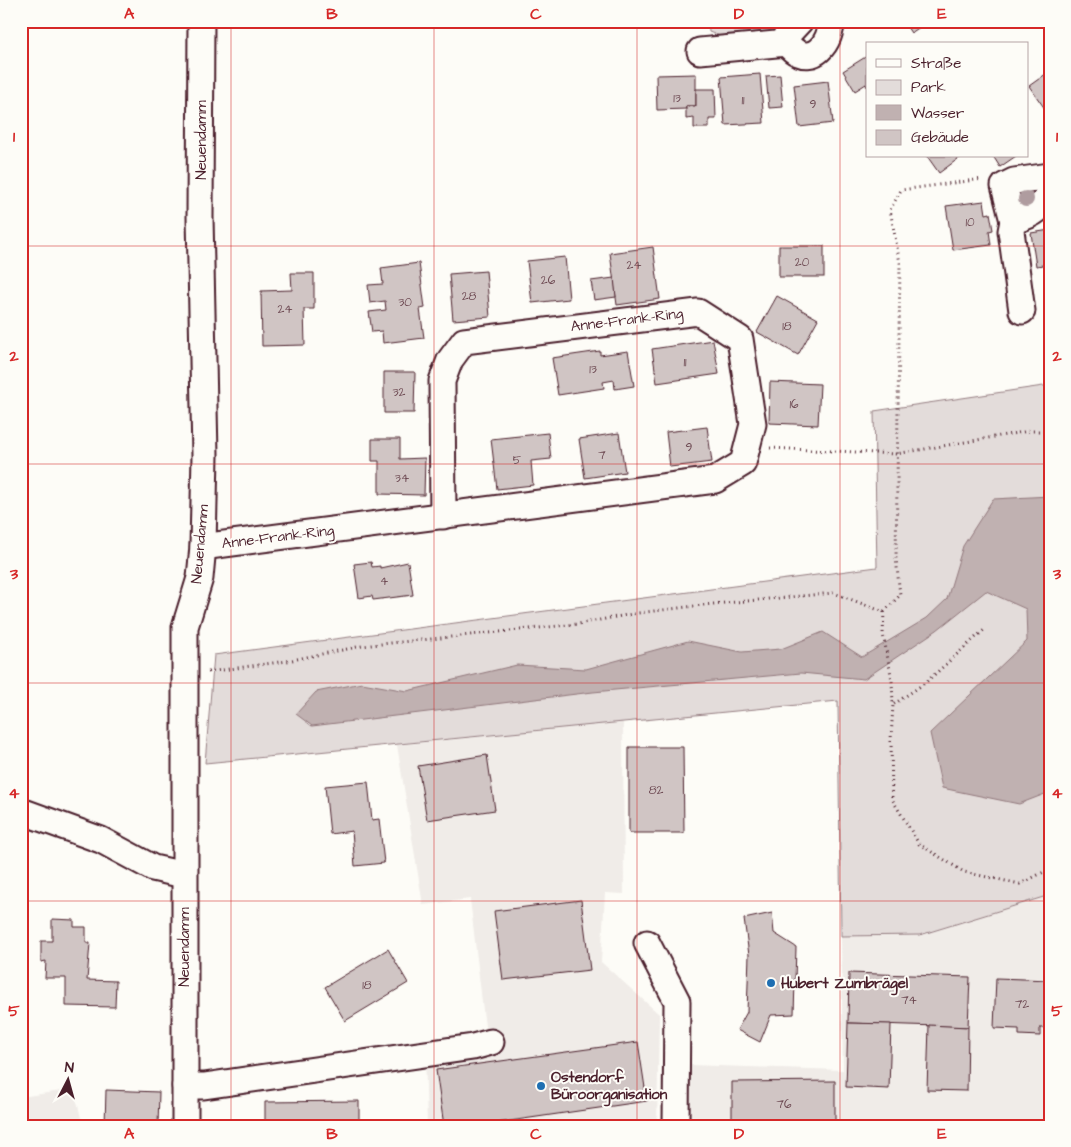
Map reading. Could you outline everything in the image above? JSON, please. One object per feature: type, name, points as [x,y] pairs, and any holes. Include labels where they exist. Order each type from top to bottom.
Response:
[{"type":"street","name":"Neuendamm","points":[[185,1126],[185,627],[200,578],[203,546],[205,455],[200,217],[201,21]]},
{"type":"street","points":[[800,21],[786,36],[790,49],[802,55],[814,54],[829,38],[832,21]]},
{"type":"street","points":[[700,51],[787,43]]},
{"type":"street","points":[[1022,311],[1011,231],[1013,221],[1004,186],[1014,181],[1050,176]]},
{"type":"street","points":[[1013,221],[1027,217],[1044,205],[1050,189]]},
{"type":"street","name":"Anne-Frank-Ring","points":[[203,546],[443,516],[715,480],[743,463],[754,424],[740,339],[698,312],[464,341],[450,360],[442,381],[443,516]]},
{"type":"street","points":[[21,812],[101,840],[152,868],[184,875]]},
{"type":"street","points":[[647,944],[677,1001],[676,1126]]},
{"type":"street","points":[[185,1086],[204,1086],[473,1047],[491,1042]]},
{"type":"path","points":[[1004,186],[985,179],[901,190],[894,198],[890,210],[900,263],[896,454],[896,558],[900,595],[884,612],[883,634],[892,680],[894,704],[891,740],[892,799],[919,844],[964,872],[1020,884],[1050,869]]},
{"type":"path","points":[[747,446],[896,454],[1029,431],[1050,431]]},
{"type":"path","points":[[184,673],[234,670],[362,646],[578,624],[694,606],[834,593],[884,612]]},
{"type":"path","points":[[894,704],[925,683],[984,630]]},
{"type":"shaded area","points":[[623,722],[624,894],[605,893],[601,962],[659,1014],[657,1126],[427,1126],[425,1052],[487,1044],[470,899],[423,905],[397,745]]},
{"type":"shaded area","points":[[1050,895],[1050,1126],[688,1126],[689,1065],[843,1070],[841,936],[920,935]]},
{"type":"shaded area","points":[[74,1089],[83,1126],[21,1126],[21,1097]]},
{"type":"green space","points":[[708,21],[785,21],[776,34],[728,39],[709,32]]},
{"type":"green space","points":[[1050,385],[1050,895],[920,935],[841,936],[838,701],[205,763],[214,655],[877,567],[874,411]]},
{"type":"water","points":[[1050,496],[1050,792],[1019,804],[942,788],[930,733],[1027,641],[1026,609],[986,591],[937,630],[864,679],[801,673],[593,692],[312,726],[296,714],[316,692],[362,683],[407,691],[517,665],[586,669],[688,641],[742,652],[781,649],[823,632],[862,657],[927,618],[947,599],[963,546],[993,499]]},
{"type":"building","points":[[903,21],[929,21],[911,33]]},
{"type":"building","points":[[866,57],[866,84],[855,91],[843,71]]},
{"type":"building","points":[[1050,71],[1050,116],[1029,86]]},
{"type":"building","points":[[696,74],[696,106],[686,106],[686,109],[657,110],[656,75]]},
{"type":"building","points":[[760,74],[764,123],[725,125],[721,77]]},
{"type":"building","points":[[780,75],[783,107],[769,108],[766,76]]},
{"type":"building","points":[[828,81],[833,123],[799,127],[794,85]]},
{"type":"building","points":[[696,89],[715,89],[716,119],[709,119],[709,128],[694,128],[694,118],[686,119],[686,106],[696,106]]},
{"type":"building","points":[[928,158],[959,158],[939,173]]},
{"type":"building","points":[[994,158],[1013,158],[1000,167]]},
{"type":"building","points":[[984,201],[986,214],[990,213],[993,230],[989,231],[991,245],[953,250],[946,206]]},
{"type":"building","points":[[1050,230],[1050,264],[1036,266],[1031,233]]},
{"type":"building","points":[[779,246],[824,246],[824,277],[779,277]]},
{"type":"building","points":[[653,247],[660,299],[617,305],[610,253]]},
{"type":"building","points":[[565,257],[569,299],[532,303],[527,261]]},
{"type":"building","points":[[419,263],[425,308],[420,309],[424,338],[383,343],[382,331],[372,332],[369,312],[386,310],[385,301],[370,303],[368,285],[383,284],[381,268]]},
{"type":"building","points":[[486,271],[490,317],[453,320],[449,274]]},
{"type":"building","points":[[291,273],[314,273],[314,309],[304,309],[305,345],[262,346],[261,291],[292,290]]},
{"type":"building","points":[[614,278],[616,297],[594,300],[591,281]]},
{"type":"building","points":[[777,296],[818,319],[798,355],[757,332]]},
{"type":"building","points":[[713,340],[719,374],[657,383],[652,349]]},
{"type":"building","points":[[600,351],[600,355],[628,351],[634,386],[615,389],[614,380],[603,382],[604,388],[558,395],[552,358]]},
{"type":"building","points":[[384,372],[415,372],[414,413],[384,413]]},
{"type":"building","points":[[770,382],[820,384],[818,425],[769,423]]},
{"type":"building","points":[[707,427],[712,462],[670,467],[666,432]]},
{"type":"building","points":[[548,433],[551,459],[531,461],[533,485],[497,489],[491,439]]},
{"type":"building","points":[[619,433],[625,472],[585,478],[579,439]]},
{"type":"building","points":[[372,439],[400,439],[400,459],[425,458],[424,495],[379,494],[379,461],[372,461]]},
{"type":"building","points":[[371,562],[372,567],[380,566],[380,568],[408,562],[413,595],[373,600],[372,596],[359,598],[354,564]]},
{"type":"building","points":[[629,747],[683,747],[684,833],[629,833]]},
{"type":"building","points":[[487,755],[495,810],[427,820],[418,766]]},
{"type":"building","points":[[368,782],[372,820],[379,819],[384,863],[355,866],[352,831],[330,834],[325,786]]},
{"type":"building","points":[[581,900],[590,970],[503,980],[494,911]]},
{"type":"building","name":"Hubert Zumbrägel","points":[[772,913],[774,933],[796,947],[794,1014],[771,1015],[760,1042],[737,1030],[747,1012],[749,955],[744,919]]},
{"type":"building","points":[[52,919],[74,920],[74,927],[86,927],[86,943],[90,943],[87,980],[116,981],[115,1007],[66,1006],[66,978],[45,978],[46,961],[41,962],[41,941],[52,941]]},
{"type":"building","points":[[388,949],[408,983],[345,1021],[325,987]]},
{"type":"building","points":[[849,973],[970,977],[968,1027],[848,1023]]},
{"type":"building","points":[[996,978],[1050,980],[1050,1028],[1040,1028],[1040,1036],[1019,1035],[1019,1029],[994,1028]]},
{"type":"building","points":[[848,1023],[891,1024],[889,1089],[846,1087]]},
{"type":"building","points":[[929,1025],[968,1027],[967,1091],[927,1090]]},
{"type":"building","name":"Ostendorf Büroorganisation","points":[[638,1042],[647,1101],[475,1126],[444,1126],[436,1070]]},
{"type":"building","points":[[835,1081],[835,1126],[732,1126],[732,1082]]},
{"type":"building","points":[[106,1090],[159,1092],[158,1126],[105,1125]]},
{"type":"building","points":[[359,1101],[359,1126],[265,1126],[265,1102]]},
{"type":"place","name":"Hubert Zumbrägel","points":[[771,983]]},
{"type":"place","name":"Ostendorf Büroorganisation","points":[[541,1086]]}]
